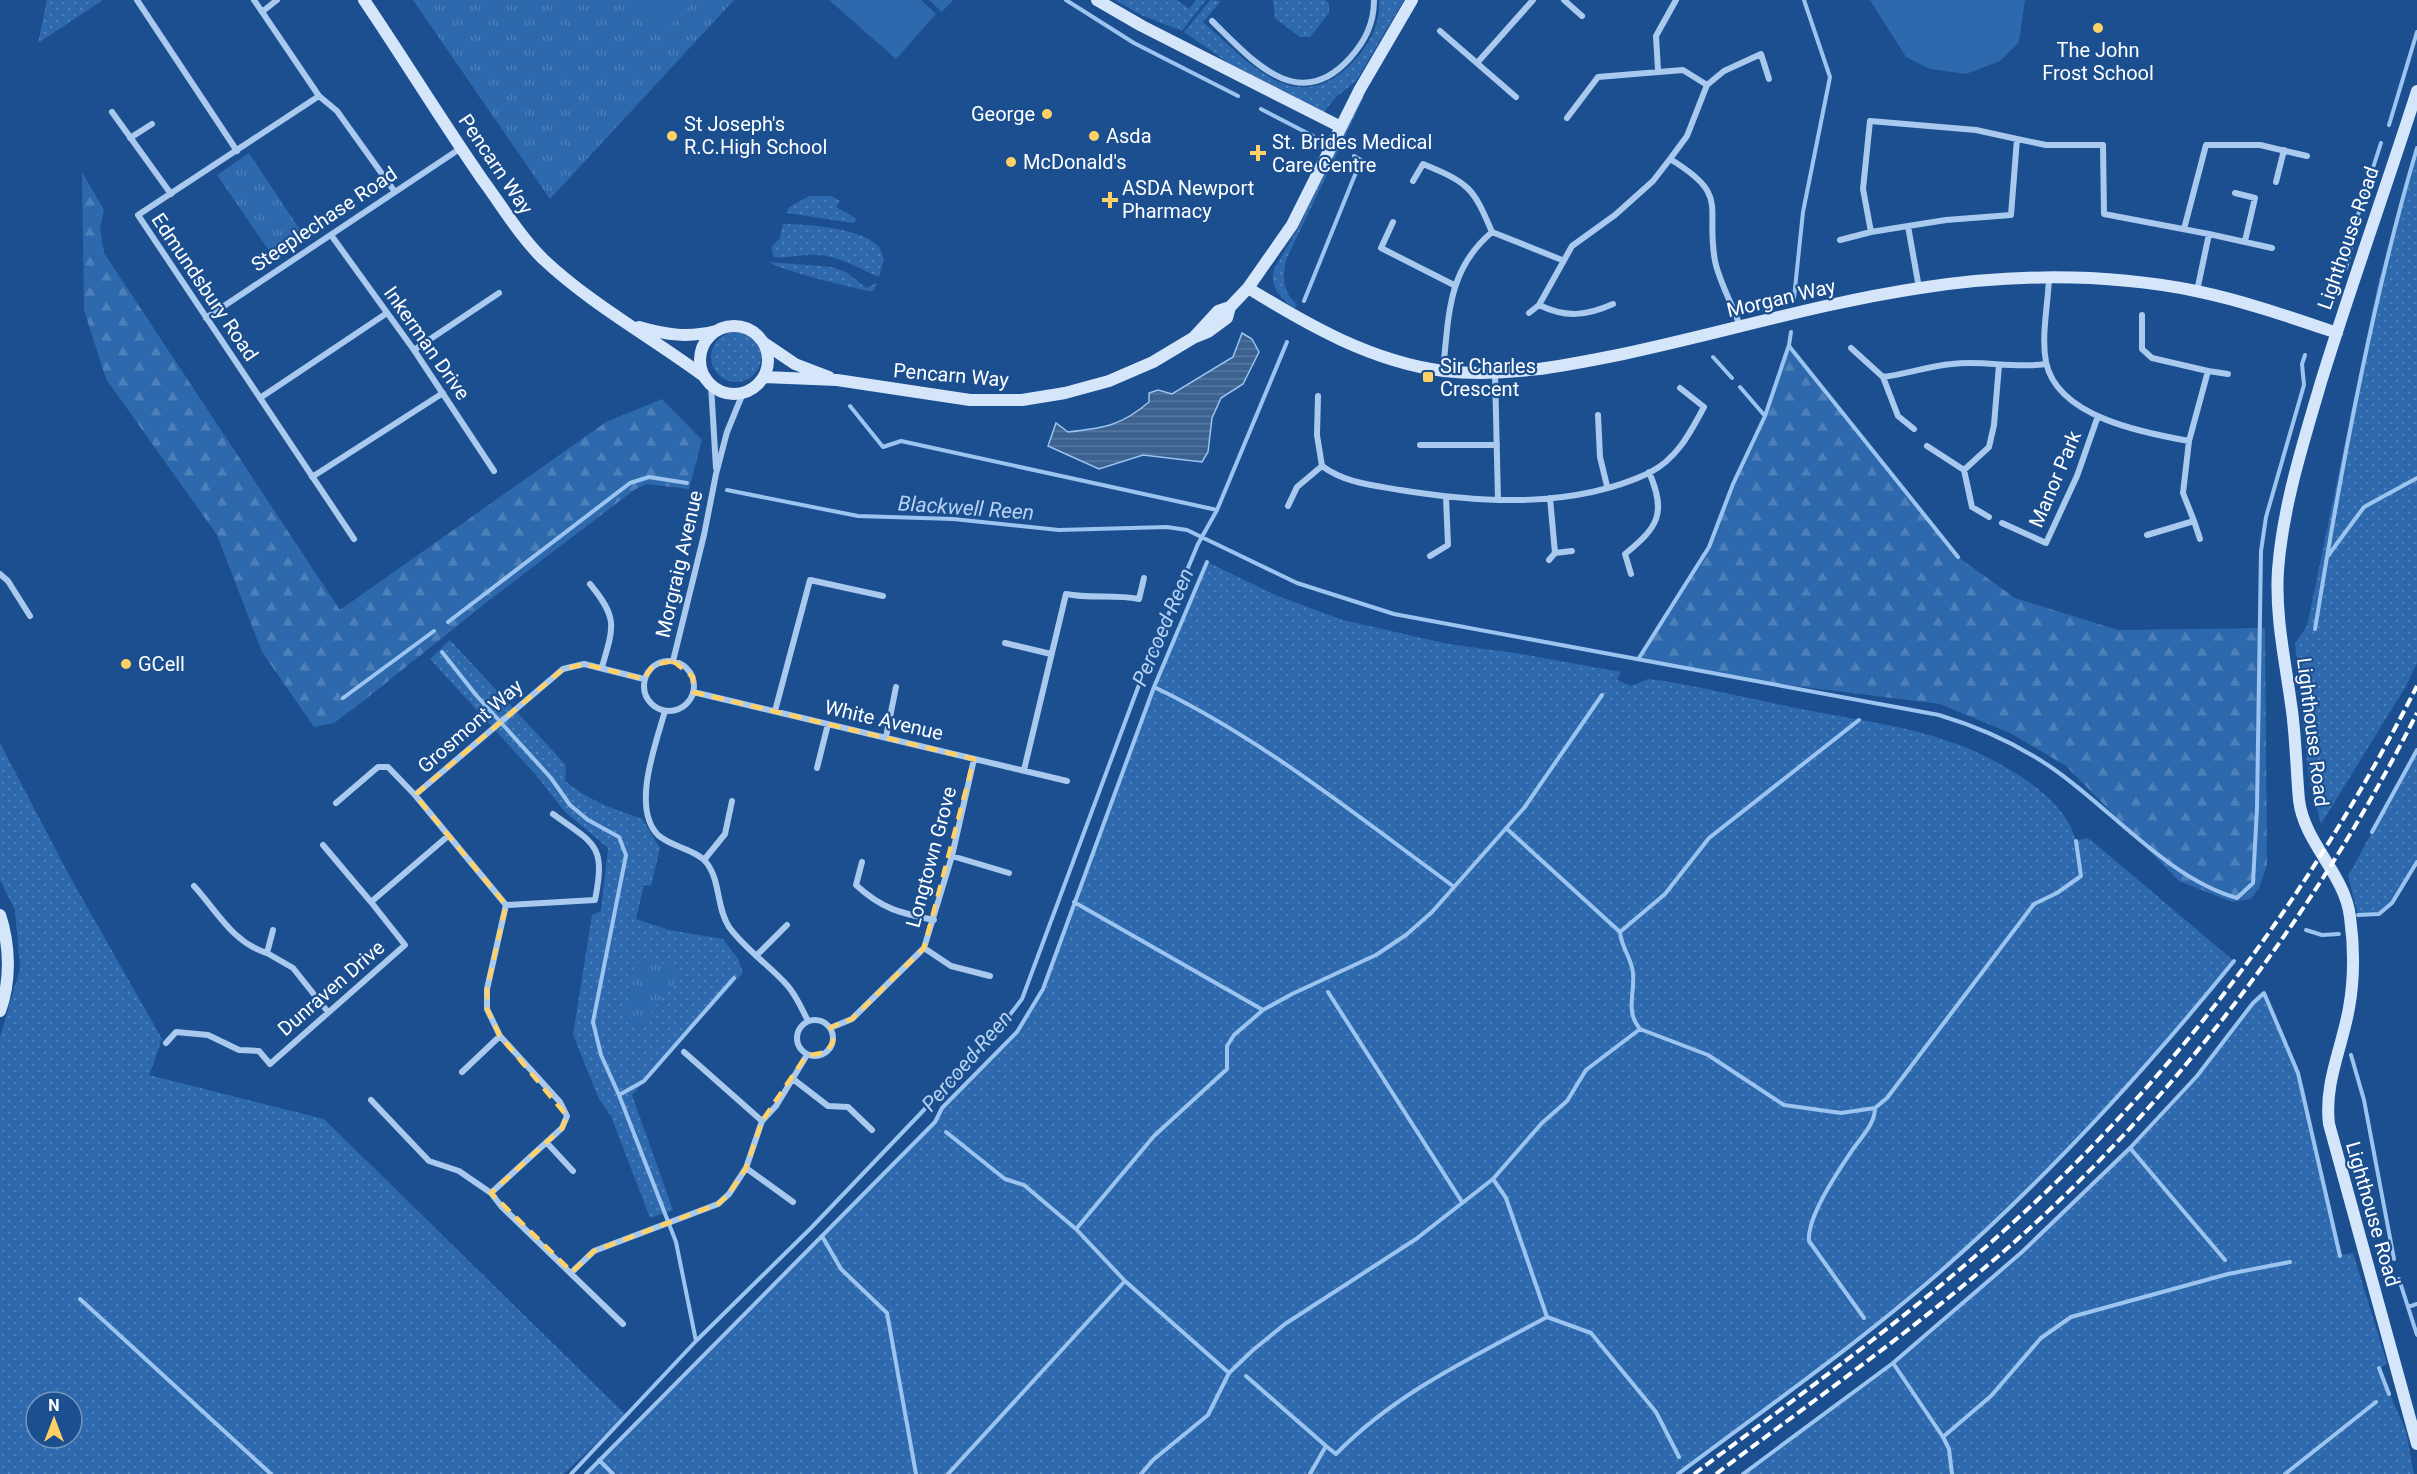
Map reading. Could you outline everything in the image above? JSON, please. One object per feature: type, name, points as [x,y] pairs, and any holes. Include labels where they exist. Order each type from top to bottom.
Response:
[{"type":"street","points":[[137,0],[237,151]]},
{"type":"street","points":[[254,0],[319,96],[337,111],[395,192]]},
{"type":"street","points":[[262,12],[277,0]]},
{"type":"street","name":"Pencarn Way","points":[[364,0],[517,229],[542,257],[600,307],[627,323],[708,381]]},
{"type":"street","points":[[1097,0],[1142,26],[1341,128]]},
{"type":"street","points":[[1212,21],[1276,77],[1304,84],[1325,78],[1352,56],[1369,31],[1374,0]]},
{"type":"street","name":"Pencarn Way","points":[[764,377],[837,380],[970,400],[1022,400],[1065,393],[1109,381],[1153,362],[1193,338],[1218,311],[1230,307],[1248,288],[1292,225],[1386,40],[1412,0]]},
{"type":"street","points":[[1477,63],[1533,0]]},
{"type":"street","points":[[1564,0],[1582,16]]},
{"type":"street","points":[[1658,70],[1656,36],[1676,0]]},
{"type":"street","points":[[1440,31],[1516,97]]},
{"type":"street","points":[[1529,313],[1539,305],[1562,260],[1572,246],[1615,215],[1653,181],[1686,136],[1707,85],[1724,71],[1761,54],[1769,79]]},
{"type":"street","points":[[1567,118],[1598,77],[1658,70],[1683,70],[1707,85]]},
{"type":"street","name":"Lighthouse Road","points":[[2417,91],[2337,333],[2291,485],[2281,536],[2278,574],[2278,614],[2292,708],[2300,804],[2310,830],[2344,888],[2353,946],[2349,1008],[2328,1088],[2329,1124],[2417,1444]]},
{"type":"street","name":"Edmundsbury Road","points":[[319,96],[138,215],[354,539]]},
{"type":"street","points":[[112,112],[171,194]]},
{"type":"street","points":[[1871,232],[1863,189],[1870,122],[1976,130],[2046,145],[2103,145],[2104,214],[2272,248]]},
{"type":"street","points":[[130,138],[152,124]]},
{"type":"street","points":[[1840,240],[1871,232],[1946,220],[2011,215],[2017,139]]},
{"type":"street","points":[[2184,229],[2200,160],[2206,145],[2241,143],[2307,156]]},
{"type":"street","name":"Steeplechase Road","points":[[206,318],[461,148]]},
{"type":"street","points":[[2276,182],[2284,150]]},
{"type":"street","points":[[1670,159],[1686,169],[1710,192],[1715,214],[1716,263],[1740,327]]},
{"type":"street","points":[[1413,181],[1424,164],[1460,181],[1477,197],[1492,232],[1562,260]]},
{"type":"street","points":[[2235,193],[2255,198],[2245,241]]},
{"type":"street","points":[[1393,222],[1381,248],[1454,285]]},
{"type":"street","points":[[1908,226],[1919,288]]},
{"type":"street","points":[[1443,370],[1454,285],[1474,247],[1492,232]]},
{"type":"street","points":[[2197,291],[2209,234]]},
{"type":"street","name":"Inkerman Drive","points":[[331,235],[414,350],[494,471]]},
{"type":"street","points":[[1883,377],[1950,364],[2000,365],[2021,368],[2046,364],[2049,278]]},
{"type":"street","name":"Morgan Way","points":[[1248,288],[1297,318],[1343,340],[1399,361],[1443,370],[1495,373],[1577,363],[1919,288],[2049,278],[2149,284],[2197,291],[2289,316],[2337,333]]},
{"type":"street","points":[[414,350],[499,293]]},
{"type":"street","points":[[1539,305],[1560,315],[1578,314],[1613,304]]},
{"type":"street","points":[[260,398],[387,313]]},
{"type":"street","points":[[2142,315],[2142,349],[2152,358],[2228,374]]},
{"type":"street","name":"Pencarn Way","points":[[627,323],[673,336],[694,337],[717,331]]},
{"type":"street","points":[[734,326],[744,328],[764,343],[768,360],[764,377],[759,384],[743,393],[732,394],[708,381],[700,357],[703,346],[717,331],[734,326]]},
{"type":"street","name":"Pencarn Way","points":[[764,343],[795,364],[837,380]]},
{"type":"street","points":[[1851,348],[1883,377],[1899,416],[1914,429]]},
{"type":"street","name":"Manor Park","points":[[2046,364],[2059,388],[2072,400],[2098,416],[2140,432],[2189,441]]},
{"type":"street","points":[[1964,470],[1989,447],[1994,425],[2000,365]]},
{"type":"street","points":[[2200,539],[2183,493],[2189,441],[2208,371]]},
{"type":"street","points":[[1495,373],[1498,500]]},
{"type":"street","name":"Morgraig Avenue","points":[[708,381],[716,474]]},
{"type":"street","points":[[1318,396],[1317,435],[1322,466],[1333,474],[1355,482],[1446,497],[1498,500],[1550,498],[1607,486],[1649,472],[1670,459],[1687,438],[1704,407],[1680,388]]},
{"type":"street","points":[[312,477],[443,393]]},
{"type":"street","name":"Morgraig Avenue","points":[[673,661],[704,535],[716,474],[727,432],[743,393]]},
{"type":"street","points":[[1598,415],[1600,457],[1607,486]]},
{"type":"street","name":"Manor Park","points":[[2002,523],[2046,543],[2077,476],[2098,416]]},
{"type":"street","points":[[1420,445],[1497,445]]},
{"type":"street","points":[[1928,446],[1964,470],[1972,507],[1989,517]]},
{"type":"street","points":[[1288,506],[1297,488],[1322,466]]},
{"type":"street","points":[[1631,574],[1625,554],[1650,533],[1659,511],[1657,491],[1649,472]]},
{"type":"street","points":[[1430,556],[1448,545],[1446,497]]},
{"type":"street","points":[[1550,498],[1555,553]]},
{"type":"street","points":[[2147,535],[2194,521]]},
{"type":"street","points":[[1549,560],[1555,553],[1572,551]]},
{"type":"street","points":[[0,574],[8,580],[30,616]]},
{"type":"street","points":[[1024,770],[1066,594],[1085,598],[1122,595],[1139,599],[1144,578]]},
{"type":"street","points":[[775,711],[810,580],[883,596]]},
{"type":"street","points":[[590,584],[607,605],[612,621],[602,667]]},
{"type":"street","points":[[1005,643],[1051,654]]},
{"type":"street","name":"Morgraig Avenue","points":[[644,679],[653,666],[661,661],[673,661],[684,665],[693,677],[693,692]]},
{"type":"street","name":"Grosmont Way","points":[[506,905],[415,795],[563,669],[584,664],[644,679]]},
{"type":"street","points":[[644,679],[646,698],[651,705],[665,711],[680,709],[689,702],[693,692]]},
{"type":"street","points":[[886,737],[896,687]]},
{"type":"street","name":"White Avenue","points":[[693,692],[1066,781]]},
{"type":"street","points":[[665,711],[648,775],[646,807],[649,817],[657,834],[704,860],[713,874],[728,924],[756,956],[789,987],[808,1021]]},
{"type":"street","points":[[817,768],[828,724]]},
{"type":"street","name":"Longtown Grove","points":[[830,1028],[852,1019],[924,948],[952,856],[974,759]]},
{"type":"street","points":[[336,803],[378,767],[388,767],[415,795]]},
{"type":"street","points":[[704,860],[725,834],[732,801]]},
{"type":"street","points":[[491,1193],[562,1128],[567,1116],[560,1102],[500,1036],[487,1009],[487,989],[501,938],[506,905],[595,900],[600,874],[600,858],[592,843],[553,814]]},
{"type":"street","points":[[323,845],[371,902],[448,836]]},
{"type":"street","points":[[952,856],[1009,873]]},
{"type":"street","points":[[862,862],[856,885],[869,897],[881,906],[897,912],[934,920]]},
{"type":"street","points":[[194,885],[233,933],[250,948],[267,953],[293,968],[328,1012]]},
{"type":"street","name":"Dunraven Drive","points":[[166,1043],[176,1032],[208,1035],[239,1050],[259,1052],[270,1064],[405,945],[371,902]]},
{"type":"street","points":[[0,915],[5,930],[7,953],[7,982],[0,1011]]},
{"type":"street","points":[[756,956],[787,924]]},
{"type":"street","points":[[267,953],[273,930]]},
{"type":"street","points":[[924,948],[951,966],[990,976]]},
{"type":"street","points":[[819,1020],[830,1028],[833,1037],[830,1048],[818,1056],[807,1055],[799,1048],[796,1037],[802,1025],[808,1021],[819,1020]]},
{"type":"street","points":[[462,1072],[500,1036]]},
{"type":"street","points":[[684,1052],[762,1121]]},
{"type":"street","points":[[572,1272],[594,1251],[718,1204],[729,1194],[746,1168],[762,1121],[793,1079],[807,1055]]},
{"type":"street","points":[[793,1079],[828,1106],[849,1107],[872,1130]]},
{"type":"street","points":[[371,1100],[429,1161],[459,1171],[491,1193],[501,1206],[572,1272],[623,1324]]},
{"type":"street","points":[[547,1143],[573,1171]]},
{"type":"street","points":[[746,1168],[793,1202]]},
{"type":"highlighted area","points":[[673,661],[693,677],[693,692],[974,759],[924,948],[852,1019],[831,1027],[833,1042],[826,1052],[806,1056],[762,1121],[746,1168],[729,1194],[718,1204],[594,1251],[572,1272],[491,1193],[562,1128],[567,1116],[500,1036],[487,1009],[487,989],[506,905],[415,795],[563,669],[584,664],[644,679],[653,665]]},
{"type":"green space","points":[[47,0],[103,0],[38,43]]},
{"type":"green space","points":[[413,0],[734,0],[550,199]]},
{"type":"green space","points":[[626,0],[696,0],[661,35]]},
{"type":"green space","points":[[829,0],[921,0],[936,14],[896,59]]},
{"type":"green space","points":[[929,0],[953,0],[942,12]]},
{"type":"green space","points":[[1115,0],[1177,0],[1189,9],[1196,0],[1206,0],[1182,31],[1141,15]]},
{"type":"green space","points":[[1210,0],[1221,1],[1203,22],[1237,53],[1255,68],[1274,79],[1292,86],[1312,87],[1332,79],[1359,55],[1376,26],[1379,0],[1404,0],[1356,81],[1335,98],[1324,112],[1240,71],[1184,32]]},
{"type":"green space","points":[[1273,0],[1325,0],[1329,3],[1329,13],[1310,37],[1300,37],[1275,18]]},
{"type":"green space","points":[[1870,0],[2025,0],[2019,42],[2000,61],[1966,74],[1930,69],[1906,57]]},
{"type":"green space","points":[[1361,96],[1364,97],[1286,260],[1284,273],[1286,290],[1297,305],[1294,308],[1277,292],[1273,282],[1274,269],[1297,230]]},
{"type":"green space","points":[[2417,150],[2417,663],[2406,686],[2321,824],[2309,779],[2295,643],[2307,626],[2378,283]]},
{"type":"green space","points":[[249,153],[306,239],[276,261],[217,175]]},
{"type":"green space","points":[[82,172],[104,210],[100,228],[104,253],[340,610],[606,422],[662,399],[702,440],[689,489],[646,484],[634,490],[334,723],[314,727],[262,652],[217,535],[106,379],[84,310]]},
{"type":"green space","points":[[809,196],[832,196],[840,201],[836,207],[854,217],[856,221],[853,223],[787,213],[788,208]]},
{"type":"green space","points":[[783,224],[833,228],[870,240],[879,247],[884,259],[879,277],[841,260],[825,256],[774,257],[771,247],[780,238]]},
{"type":"green space","points":[[769,262],[832,267],[846,272],[866,288],[877,283],[873,291],[865,290],[801,274]]},
{"type":"green space","points":[[731,332],[741,332],[754,339],[761,352],[761,362],[754,375],[741,382],[731,382],[722,378],[715,371],[711,362],[711,352],[715,343],[722,336]]},
{"type":"green space","points":[[1789,345],[1958,557],[2015,598],[2118,630],[2265,628],[2267,865],[2259,888],[2251,899],[2232,902],[2179,881],[2066,766],[2010,733],[1940,704],[1780,684],[1639,658],[1709,547],[1733,484],[1765,416]]},
{"type":"green space","points":[[1207,562],[1280,597],[1343,620],[1448,644],[1515,653],[1621,672],[1617,680],[1631,686],[1648,679],[1671,682],[1887,725],[1958,744],[1999,764],[2040,790],[2069,823],[2076,841],[2087,838],[2092,841],[2234,961],[2160,1052],[2085,1132],[1940,1272],[1872,1328],[1678,1474],[586,1474],[935,1122],[942,1108],[1017,1032],[1043,989],[1154,687]]},
{"type":"green space","points":[[450,640],[566,765],[565,781],[593,800],[642,819],[660,848],[651,886],[644,885],[636,919],[669,930],[723,939],[738,959],[743,973],[632,1095],[673,1210],[650,1218],[611,1116],[599,1099],[573,1035],[592,915],[601,911],[608,848],[565,812],[535,774],[430,659]]},
{"type":"green space","points":[[0,743],[69,875],[162,1039],[149,1075],[324,1119],[626,1415],[564,1474],[0,1474],[0,1037],[20,969],[15,910],[0,880]]},
{"type":"green space","points":[[2417,750],[2417,866],[2414,865],[2392,903],[2379,914],[2358,915],[2348,876]]},
{"type":"green space","points":[[646,958],[676,967],[678,979],[639,1026],[625,1022],[634,966]]},
{"type":"green space","points":[[2264,993],[2298,1073],[2339,1255],[2353,1253],[2387,1363],[2379,1369],[2406,1431],[2414,1474],[1743,1474],[1893,1362],[2022,1252],[2130,1148],[2197,1076],[2253,1003]]},
{"type":"shaded area","points":[[1242,333],[1252,339],[1259,352],[1243,384],[1221,398],[1212,418],[1208,452],[1202,462],[1143,455],[1099,469],[1048,446],[1056,423],[1068,432],[1102,427],[1121,421],[1139,410],[1149,402],[1149,393],[1158,390],[1172,394],[1233,357]]},
{"type":"waterway","points":[[1066,0],[1134,43],[1238,96]]},
{"type":"waterway","points":[[1794,298],[1803,212],[1830,77],[1804,0]]},
{"type":"waterway","points":[[2389,125],[2417,32]]},
{"type":"waterway","points":[[1261,109],[1313,136]]},
{"type":"waterway","points":[[2326,296],[2329,286],[2346,268],[2359,211],[2381,143]]},
{"type":"waterway","points":[[2327,557],[2366,351],[2390,248],[2417,148]]},
{"type":"waterway","points":[[1304,301],[1361,160],[1354,156]]},
{"type":"waterway","points":[[1639,658],[1709,547],[1733,484],[1765,416],[1789,345],[1791,332]]},
{"type":"waterway","points":[[571,1474],[696,1341],[812,1227],[921,1113],[998,1030],[1022,999],[1140,682],[1198,544],[1217,510],[1287,342]]},
{"type":"waterway","points":[[1789,346],[1958,557]]},
{"type":"waterway","points":[[727,490],[858,516],[953,519],[1059,530],[1167,527],[1187,530],[1297,583],[1394,614],[1939,715],[1999,738],[2042,761],[2076,786],[2165,860],[2212,889],[2237,898],[2253,883],[2257,808],[2261,551],[2266,517],[2304,385],[2302,364],[2305,355]]},
{"type":"waterway","points":[[1713,357],[1732,378]]},
{"type":"waterway","points":[[1740,387],[1765,416]]},
{"type":"waterway","points":[[850,406],[883,447],[901,441],[1217,510]]},
{"type":"waterway","name":"Blackwell Reen","points":[[448,622],[630,483],[649,477],[687,483]]},
{"type":"waterway","points":[[2315,629],[2327,557],[2364,507],[2417,478]]},
{"type":"waterway","name":"Percoed Reen","points":[[586,1474],[935,1122],[942,1108],[1017,1032],[1043,989],[1154,687],[1207,562]]},
{"type":"waterway","name":"Blackwell Reen","points":[[343,698],[434,631]]},
{"type":"waterway","points":[[442,652],[476,695],[551,778],[570,805],[588,820],[619,837],[626,855],[593,1022],[601,1055],[619,1095],[676,1242],[696,1341]]},
{"type":"waterway","points":[[1154,687],[1194,707],[1308,779],[1453,886]]},
{"type":"waterway","points":[[1076,1229],[1154,1136],[1227,1069],[1227,1046],[1234,1035],[1263,1010],[1376,955],[1406,935],[1432,912],[1524,808],[1602,695]]},
{"type":"waterway","points":[[1640,1029],[1635,1022],[1632,1009],[1632,968],[1620,932],[1665,894],[1709,838],[1859,720]]},
{"type":"waterway","points":[[2372,832],[2417,750]]},
{"type":"waterway","points":[[1506,828],[1620,932]]},
{"type":"waterway","points":[[1141,1474],[1153,1460],[1208,1415],[1229,1373],[1253,1350],[1285,1324],[1416,1239],[1493,1179],[1542,1123],[1567,1101],[1586,1070],[1640,1029],[1708,1055],[1784,1105],[1841,1113],[1875,1108],[1887,1098],[2034,904],[2057,893],[2081,876],[2076,841]]},
{"type":"waterway","points":[[2358,915],[2379,914],[2392,903],[2417,862]]},
{"type":"waterway","points":[[1074,902],[1263,1010]]},
{"type":"waterway","points":[[2306,930],[2322,935],[2339,934]]},
{"type":"waterway","points":[[1678,1474],[1877,1324],[1981,1235],[2094,1122],[2234,961]]},
{"type":"waterway","points":[[619,1095],[644,1081],[734,978]]},
{"type":"waterway","points":[[1328,992],[1462,1202]]},
{"type":"waterway","points":[[1743,1474],[1893,1363],[2022,1252],[2130,1148],[2197,1076],[2253,1003],[2264,993],[2298,1073],[2340,1256]]},
{"type":"waterway","points":[[2351,1055],[2364,1100],[2394,1259]]},
{"type":"waterway","points":[[1864,1318],[1809,1241],[1813,1220],[1824,1195],[1870,1126],[1875,1108]]},
{"type":"waterway","points":[[946,1132],[1005,1179],[1024,1185],[1076,1229],[1125,1281],[1229,1373]]},
{"type":"waterway","points":[[2130,1148],[2225,1260]]},
{"type":"waterway","points":[[1493,1179],[1506,1198],[1547,1317]]},
{"type":"waterway","points":[[822,1236],[841,1269],[887,1313],[916,1474]]},
{"type":"waterway","points":[[1943,1437],[1991,1396],[2041,1338],[2071,1317],[2228,1274],[2290,1262]]},
{"type":"waterway","points":[[2399,1279],[2417,1335]]},
{"type":"waterway","points":[[948,1474],[1125,1281]]},
{"type":"waterway","points":[[80,1299],[271,1474]]},
{"type":"waterway","points":[[2408,1307],[2417,1304]]},
{"type":"waterway","points":[[1326,1446],[1336,1454],[1383,1412],[1409,1394],[1547,1317],[1591,1333],[1656,1412],[1679,1457]]},
{"type":"waterway","points":[[1893,1363],[1943,1437],[1949,1449],[1952,1474]]},
{"type":"waterway","points":[[2379,1368],[2389,1394]]},
{"type":"waterway","points":[[1246,1376],[1326,1446],[1310,1474]]},
{"type":"waterway","points":[[2285,1474],[2376,1402]]},
{"type":"waterway","points":[[599,1460],[613,1474]]},
{"type":"railway","points":[[1694,1474],[1940,1286],[2018,1218],[2079,1160],[2136,1099],[2191,1036],[2242,970],[2290,902],[2378,760],[2417,686]]},
{"type":"railway","points":[[1716,1474],[1876,1354],[1993,1261],[2088,1172],[2144,1113],[2197,1052],[2247,988],[2294,922],[2338,854],[2417,713]]},
{"type":"place","name":"The John Frost School","points":[[2098,28]]},
{"type":"place","name":"George","points":[[1047,114]]},
{"type":"place","name":"St Joseph's R.C.High School","points":[[672,136]]},
{"type":"place","name":"Asda","points":[[1094,136]]},
{"type":"place","name":"St. Brides Medical Care Centre","points":[[1258,153]]},
{"type":"place","name":"McDonald's","points":[[1011,162]]},
{"type":"place","name":"ASDA Newport Pharmacy","points":[[1110,200]]},
{"type":"place","name":"Sir Charles Crescent","points":[[1428,377]]},
{"type":"place","name":"GCell","points":[[126,664]]}]
